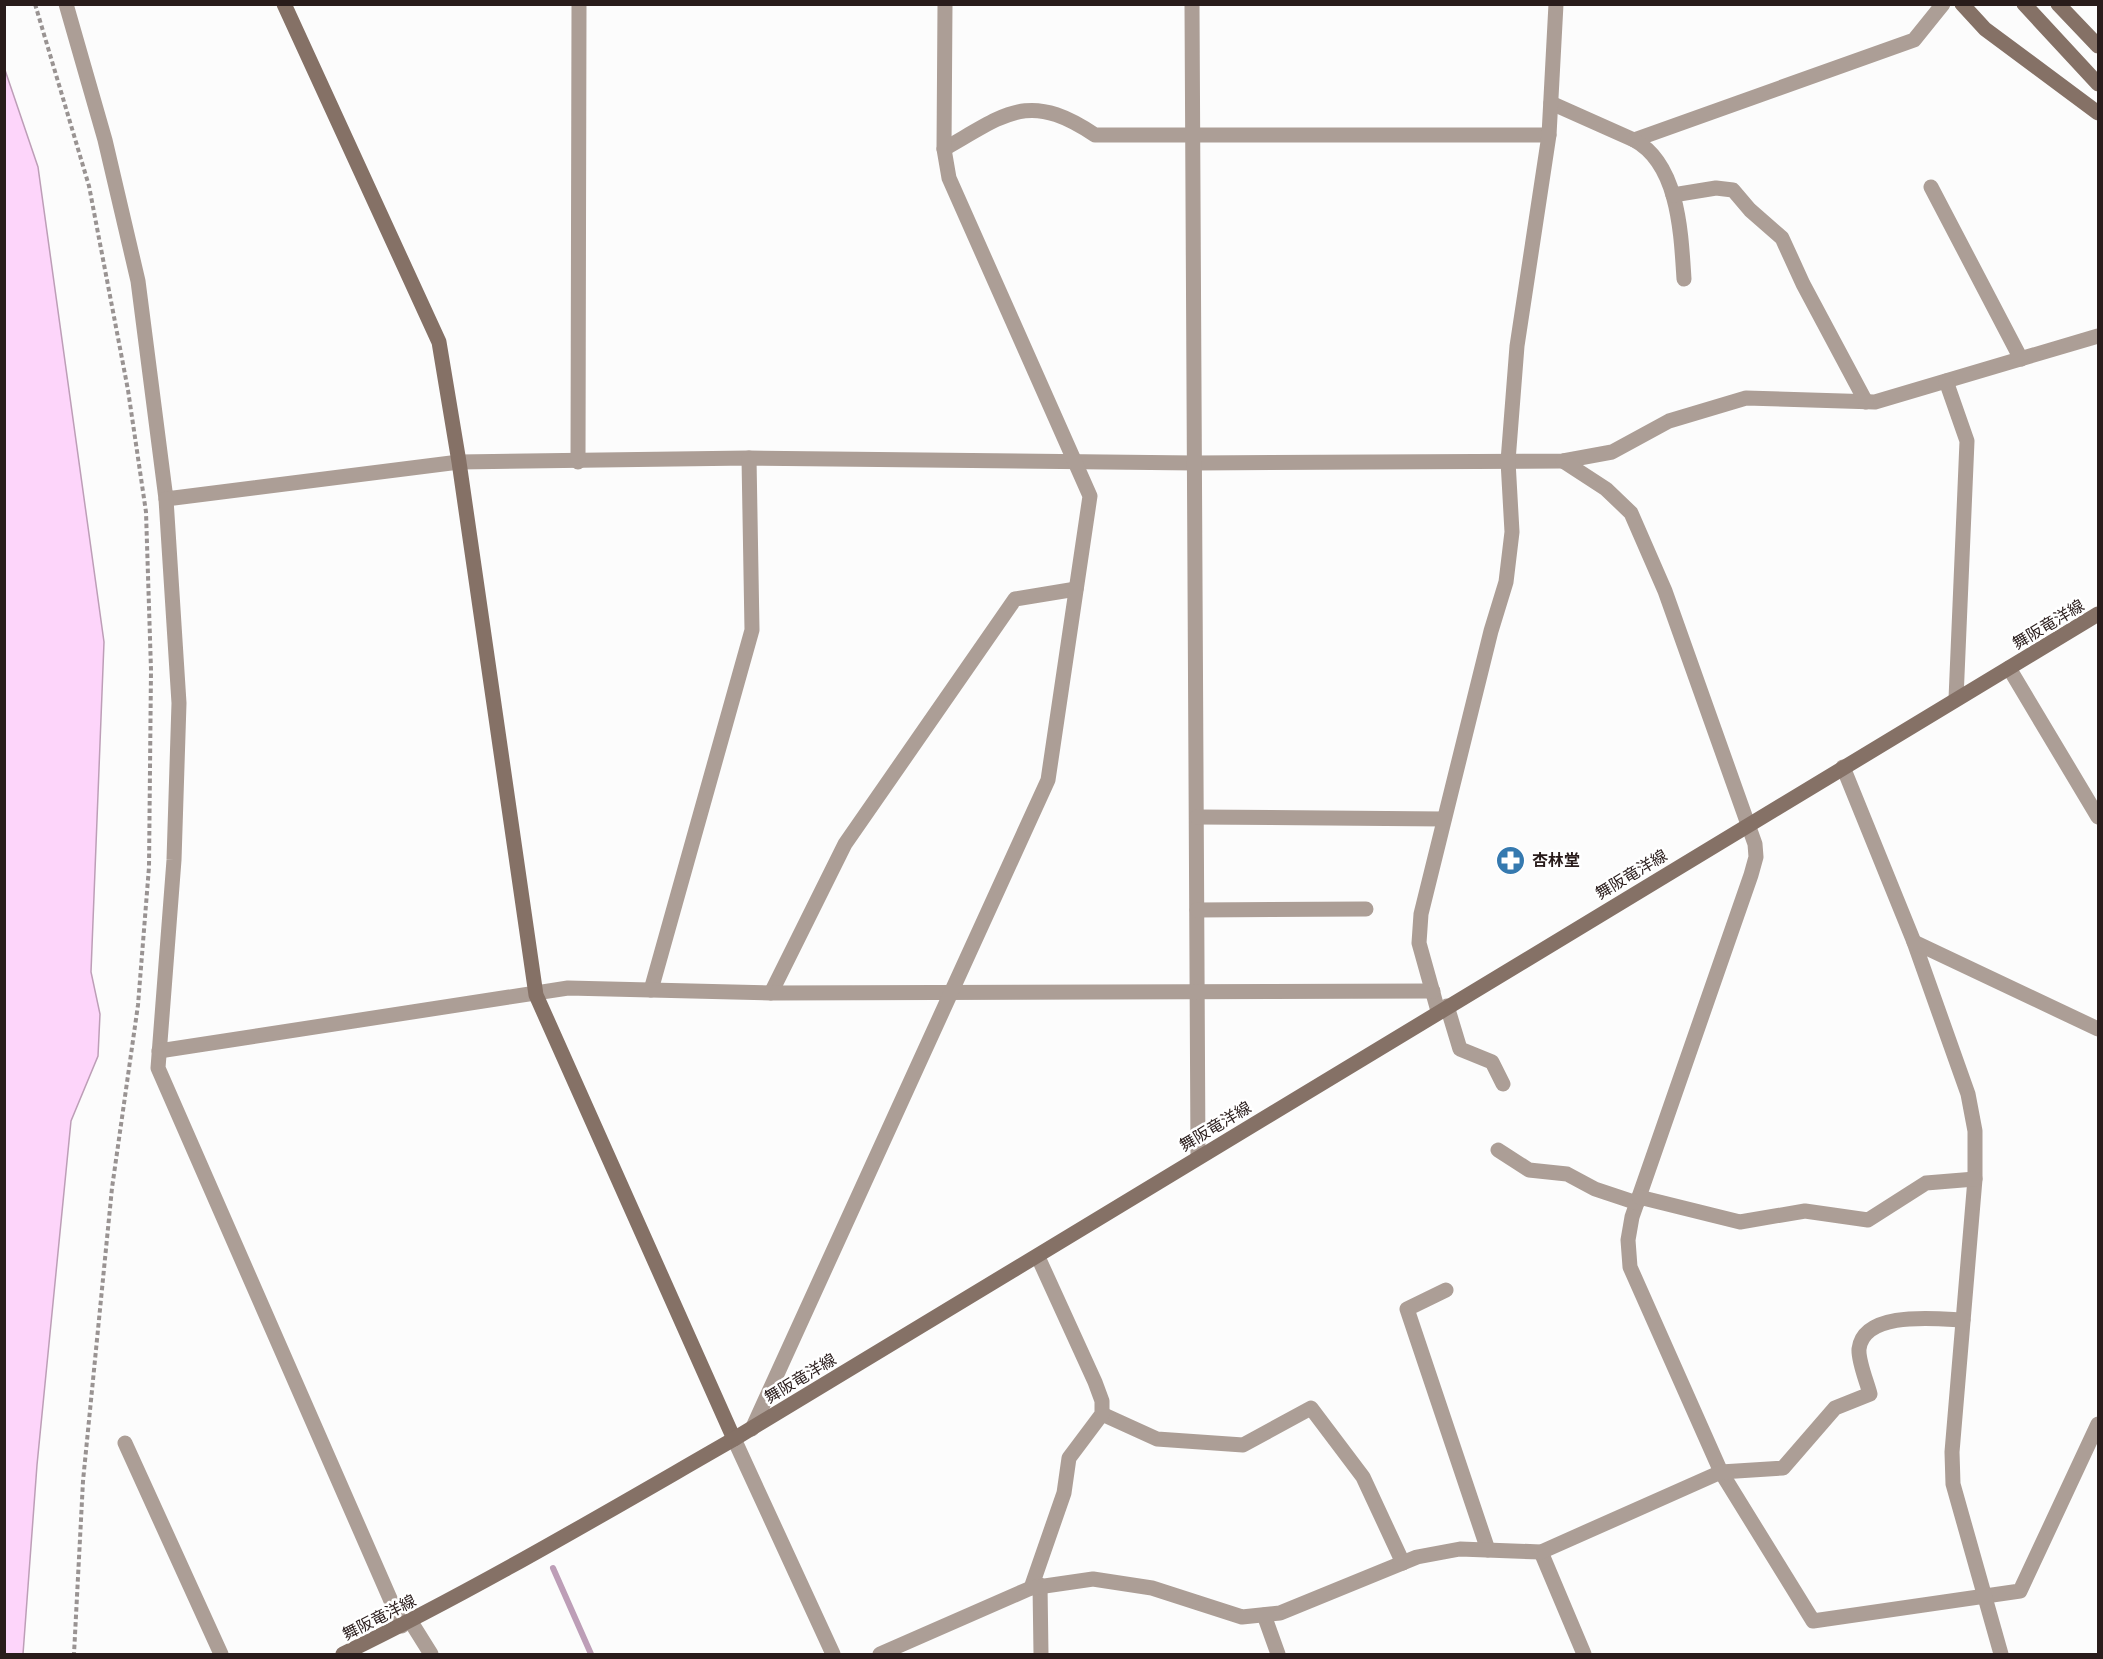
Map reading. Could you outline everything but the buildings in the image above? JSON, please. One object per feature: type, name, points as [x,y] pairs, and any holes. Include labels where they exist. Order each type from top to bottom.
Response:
[{"type":"main road","points":[[284,4],[439,342],[459,462],[536,995],[734,1439]]},
{"type":"main road","points":[[1962,4],[1985,29],[2098,113]]},
{"type":"main road","points":[[2024,4],[2098,84]]},
{"type":"main road","points":[[2058,4],[2098,46]]},
{"type":"main road","name":"舞阪竜洋線","points":[[343,1654],[406,1624],[752,1429],[1747,824],[2098,614]]},
{"type":"street","points":[[66,4],[105,140],[138,281],[166,499],[179,703],[174,860],[158,1068],[406,1624],[432,1654]]},
{"type":"street","points":[[578,462],[579,4]]},
{"type":"street","points":[[752,1429],[1048,780],[1090,496],[949,178],[944,149],[945,4]]},
{"type":"street","points":[[1192,4],[1198,1158]]},
{"type":"street","points":[[1503,1084],[1492,1062],[1460,1048],[1433,991],[1419,943],[1421,914],[1491,631],[1506,582],[1512,532],[1508,461],[1518,346],[1549,135],[1556,4]]},
{"type":"street","points":[[1634,140],[1914,40],[1942,4]]},
{"type":"street","points":[[1551,103],[1647,147],[1673,195],[1680,224],[1684,279]]},
{"type":"street","points":[[944,149],[998,118],[1021,109],[1051,112],[1073,119],[1095,135],[1549,135]]},
{"type":"street","points":[[1931,187],[2021,359]]},
{"type":"street","points":[[1673,195],[1716,188],[1734,190],[1750,210],[1782,238],[1803,284],[1866,402]]},
{"type":"street","points":[[166,499],[459,462],[749,458],[1195,463],[1563,461],[1612,452],[1669,421],[1746,398],[1875,402],[2098,336]]},
{"type":"street","points":[[1946,381],[1967,441],[1956,699]]},
{"type":"street","points":[[651,990],[752,630],[749,458]]},
{"type":"street","points":[[1563,461],[1606,489],[1631,513],[1665,591],[1755,844],[1756,857],[1751,875],[1638,1200],[1628,1240],[1630,1267],[1721,1472],[1813,1621],[2020,1591],[2098,1424]]},
{"type":"street","points":[[771,993],[845,844],[1015,599],[1076,589]]},
{"type":"street","points":[[2009,668],[2098,818]]},
{"type":"street","points":[[1843,767],[1914,942],[1968,1094],[1975,1131],[1975,1179],[1952,1452],[1953,1484],[2001,1654]]},
{"type":"street","points":[[1197,817],[1444,819]]},
{"type":"street","points":[[1197,910],[1366,909]]},
{"type":"street","points":[[1914,942],[2098,1029]]},
{"type":"street","points":[[159,1051],[536,995],[568,988],[771,993],[1433,991]]},
{"type":"street","points":[[1497,1150],[1529,1170],[1567,1174],[1595,1189],[1740,1222],[1804,1211],[1868,1220],[1926,1183],[1975,1179]]},
{"type":"street","points":[[1038,1257],[1102,1401],[1102,1414],[1069,1458],[1064,1493],[1035,1587],[1041,1654]]},
{"type":"street","points":[[1446,1290],[1407,1309],[1488,1550]]},
{"type":"street","points":[[880,1654],[1035,1587],[1093,1580],[1123,1582],[1152,1588],[1242,1617],[1264,1615],[1307,1604],[1417,1557],[1460,1549],[1541,1552],[1721,1472],[1783,1468],[1836,1408],[1870,1394],[1859,1349],[1866,1334],[1896,1318],[1963,1320]]},
{"type":"street","points":[[1102,1414],[1157,1439],[1243,1444],[1311,1408],[1363,1477],[1403,1563]]},
{"type":"street","points":[[734,1439],[833,1654]]},
{"type":"street","points":[[125,1443],[221,1654]]},
{"type":"street","points":[[1541,1552],[1584,1654]]},
{"type":"street","points":[[1264,1615],[1278,1654]]},
{"type":"path","points":[[35,4],[89,186],[128,390],[146,512],[151,670],[149,867],[138,1005],[112,1188],[83,1481],[74,1654]]},
{"type":"path","points":[[130,1062],[136,1064]]},
{"type":"shaded area","points":[[5,70],[38,167],[104,642],[91,972],[100,1014],[98,1056],[71,1121],[37,1465],[23,1654],[4,1654]]},
{"type":"waterway","points":[[553,1568],[591,1654]]},
{"type":"place","name":"杏林堂","points":[[1511,860]]}]
